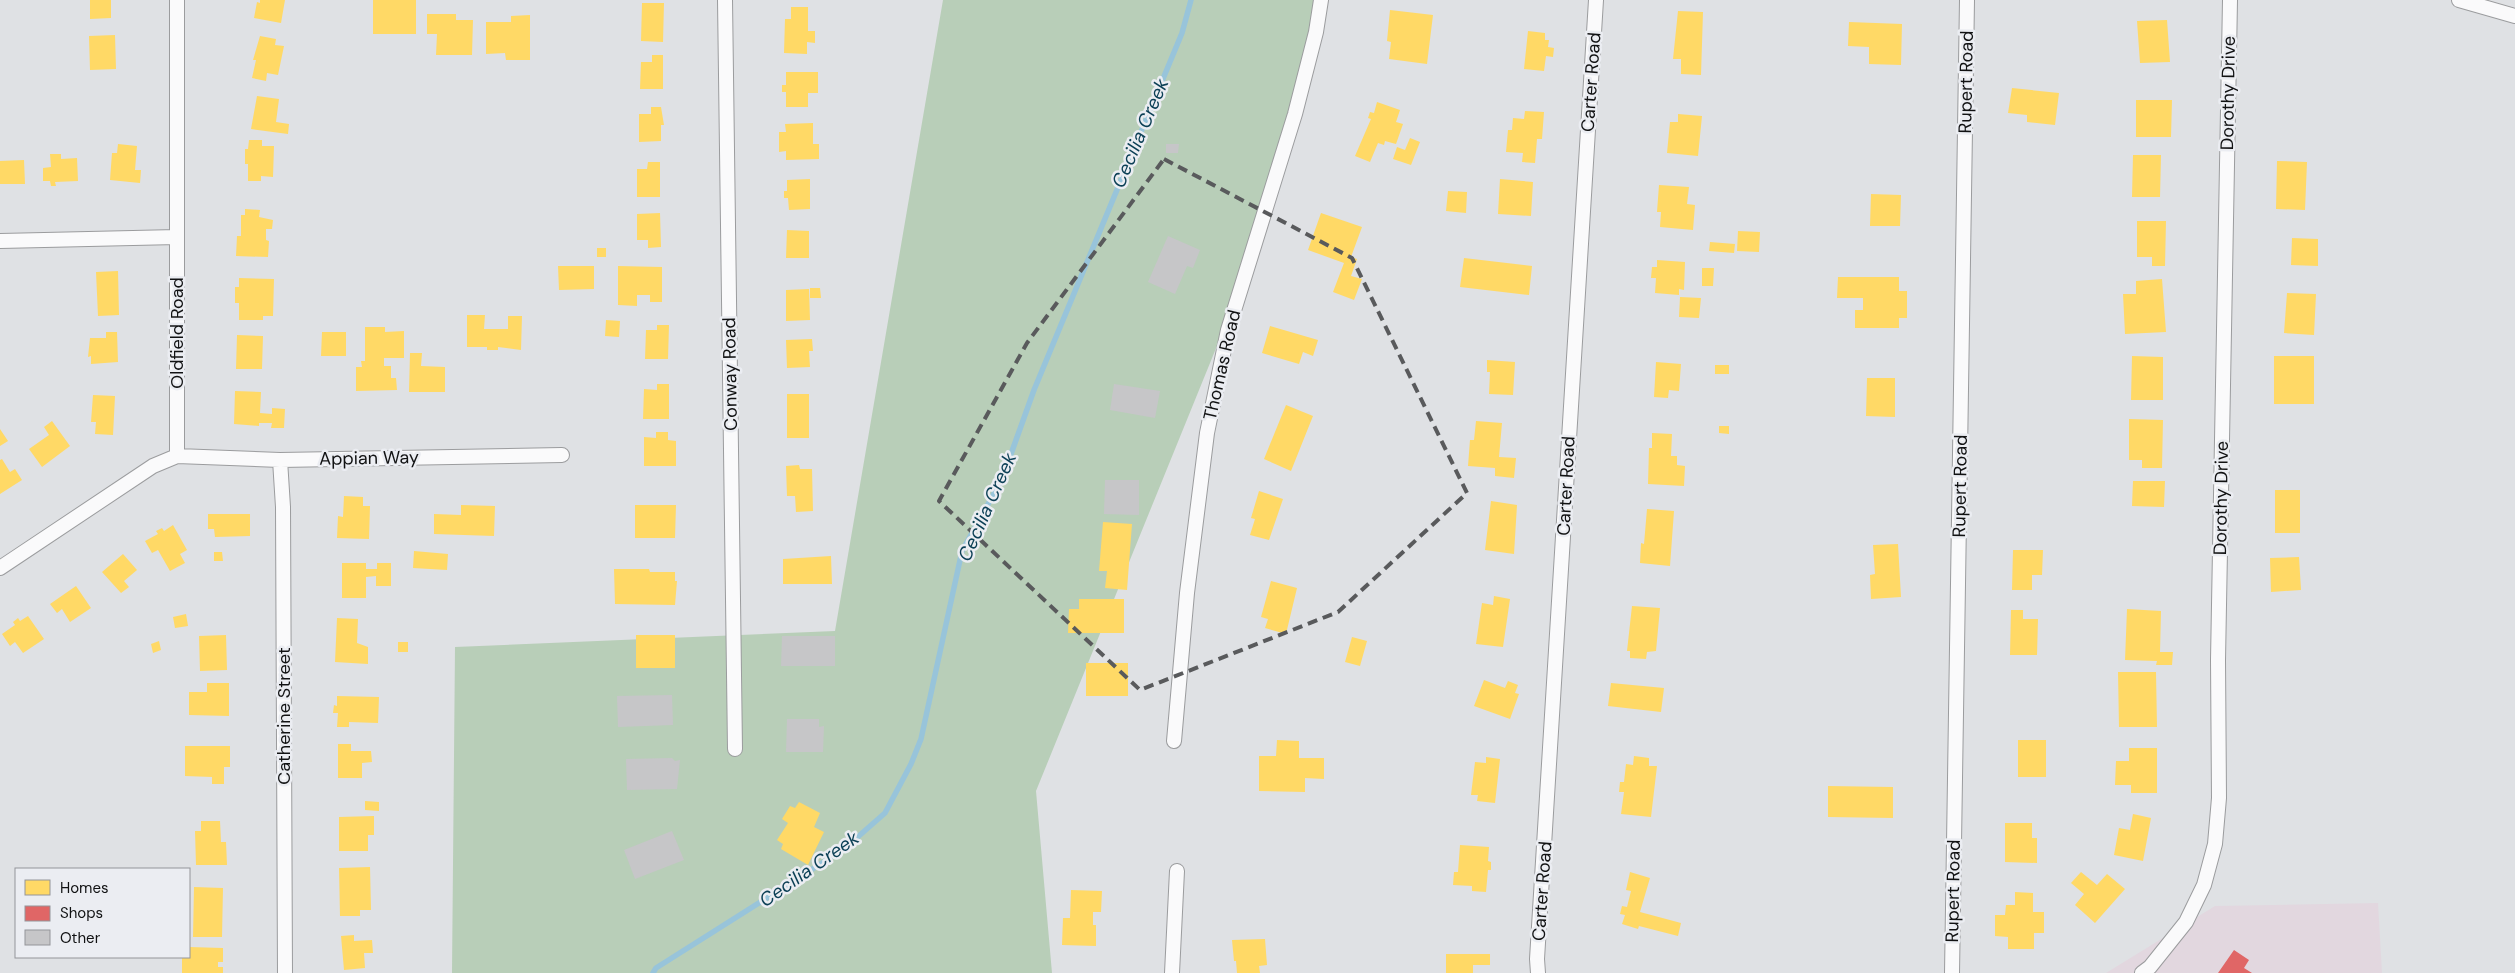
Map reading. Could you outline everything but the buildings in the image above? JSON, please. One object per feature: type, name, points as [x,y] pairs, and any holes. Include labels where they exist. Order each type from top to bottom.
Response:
[{"type":"street","name":"Oldfield Road","points":[[177,0],[177,456]]},
{"type":"street","name":"Conway Road","points":[[724,0],[735,748]]},
{"type":"street","name":"Thomas Road","points":[[1174,740],[1187,592],[1207,433],[1228,330],[1295,114],[1316,32],[1321,0]]},
{"type":"street","name":"Carter Road","points":[[1538,973],[1537,960],[1596,0]]},
{"type":"street","name":"Rupert Road","points":[[1952,973],[1968,0]]},
{"type":"street","name":"Dorothy Drive","points":[[2142,973],[2150,967],[2186,922],[2204,885],[2216,844],[2219,798],[2218,650],[2230,0]]},
{"type":"street","points":[[2459,0],[2515,16]]},
{"type":"street","points":[[0,241],[177,237]]},
{"type":"street","name":"Appian Way","points":[[177,456],[280,460],[562,455]]},
{"type":"street","points":[[0,568],[153,466],[177,456]]},
{"type":"street","name":"Catherine Street","points":[[280,460],[283,517],[285,973]]},
{"type":"street","points":[[1172,973],[1177,871]]},
{"type":"highlighted area","points":[[1164,159],[1352,258],[1467,493],[1338,612],[1140,690],[939,501],[1027,343]]},
{"type":"shaded area","points":[[2378,903],[2382,973],[2106,973],[2215,906]]},
{"type":"green space","points":[[943,0],[1322,0],[1258,245],[1036,791],[1052,973],[452,973],[455,647],[835,631]]},
{"type":"waterway","name":"Cecilia Creek","points":[[653,973],[656,968],[844,849],[885,813],[911,764],[921,739],[962,551],[1002,479],[1034,390],[1182,33],[1191,0]]}]
